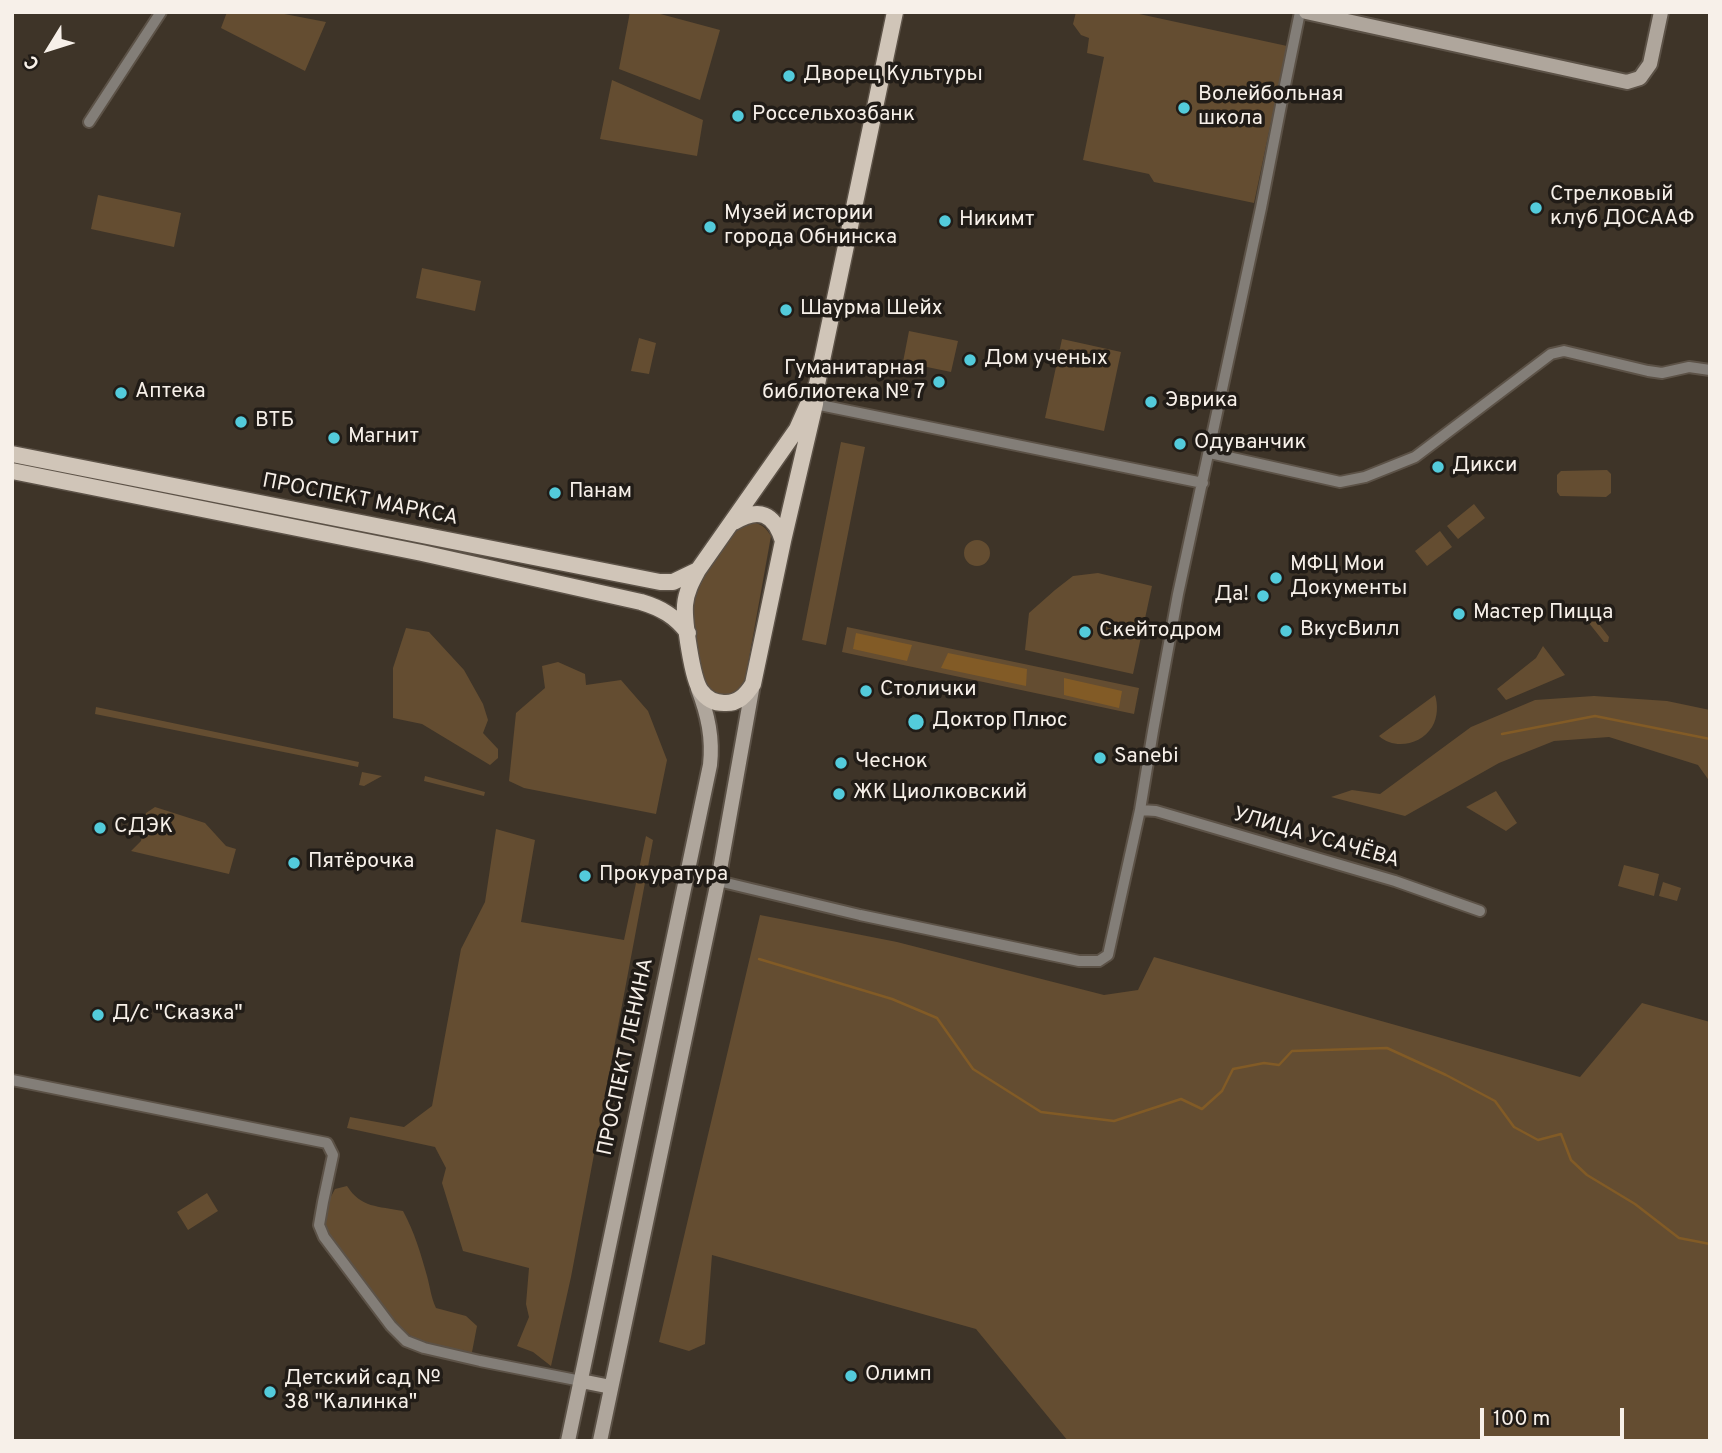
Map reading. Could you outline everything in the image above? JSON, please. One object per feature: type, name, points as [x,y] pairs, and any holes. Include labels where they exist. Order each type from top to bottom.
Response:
[{"type":"main road","points":[[600,1441],[718,881],[753,684],[815,404],[895,12]]},
{"type":"main road","points":[[1306,12],[1626,82],[1640,78],[1650,64],[1661,12]]},
{"type":"main road","points":[[753,684],[745,696],[731,703],[709,699],[702,693],[696,683],[685,604],[698,570],[797,429],[817,384]]},
{"type":"main road","name":"ПРОСПЕКТ МАРКСА","points":[[12,454],[647,580],[673,582],[698,570]]},
{"type":"main road","name":"ПРОСПЕКТ МАРКСА","points":[[12,471],[422,553],[641,602],[672,616],[688,633]]},
{"type":"main road","points":[[729,525],[743,516],[759,513],[773,520],[783,541]]},
{"type":"main road","points":[[641,602],[647,580]]},
{"type":"main road","name":"ПРОСПЕКТ ЛЕНИНА","points":[[568,1441],[710,765],[712,750],[707,712],[696,683]]},
{"type":"main road","points":[[581,1381],[611,1387]]},
{"type":"street","points":[[89,122],[160,12]]},
{"type":"street","points":[[718,881],[860,915],[1079,961],[1099,961],[1108,955],[1140,810],[1173,622],[1264,197],[1300,12]]},
{"type":"street","points":[[1210,453],[1340,482],[1365,477],[1415,457],[1551,354],[1564,351],[1662,373],[1689,367],[1710,370]]},
{"type":"street","points":[[815,404],[1203,483]]},
{"type":"street","name":"УЛИЦА УСАЧЁВА","points":[[1140,810],[1156,811],[1395,881],[1480,911]]},
{"type":"street","points":[[12,1080],[327,1143],[333,1155],[320,1225],[324,1237],[391,1326],[406,1341],[458,1356],[581,1381]]},
{"type":"shaded area","points":[[227,12],[274,12],[326,22],[305,71],[221,28]]},
{"type":"shaded area","points":[[630,12],[653,12],[720,30],[700,100],[619,69]]},
{"type":"shaded area","name":"Волейбольная школа","points":[[1076,12],[1130,12],[1287,46],[1254,203],[1154,182],[1149,174],[1083,160],[1104,57],[1087,53],[1089,38],[1081,35],[1073,24]]},
{"type":"shaded area","points":[[612,80],[703,120],[697,156],[600,139]]},
{"type":"shaded area","points":[[98,195],[181,213],[174,247],[91,229]]},
{"type":"shaded area","points":[[422,268],[481,281],[475,311],[416,298]]},
{"type":"shaded area","points":[[909,331],[958,341],[951,372],[903,362]]},
{"type":"shaded area","points":[[639,338],[656,343],[649,374],[631,371]]},
{"type":"shaded area","points":[[1062,339],[1121,352],[1104,431],[1045,418]]},
{"type":"shaded area","points":[[841,442],[865,447],[826,645],[802,640]]},
{"type":"shaded area","points":[[1607,470],[1611,474],[1611,493],[1606,497],[1560,496],[1557,492],[1557,475],[1561,471]]},
{"type":"shaded area","points":[[1474,504],[1485,518],[1458,539],[1447,526]]},
{"type":"shaded area","points":[[752,522],[763,527],[771,536],[744,686],[736,696],[717,697],[708,688],[702,675],[689,606],[695,589],[734,532]]},
{"type":"shaded area","points":[[1440,531],[1452,547],[1427,566],[1415,551]]},
{"type":"shaded area","points":[[977,540],[986,544],[990,553],[986,562],[977,566],[968,562],[964,553],[968,544]]},
{"type":"shaded area","name":"Скейтодром","points":[[1098,573],[1152,586],[1133,674],[1025,650],[1029,613],[1073,576]]},
{"type":"shaded area","points":[[1587,613],[1591,614],[1609,637],[1608,642],[1604,642],[1585,618]]},
{"type":"shaded area","points":[[847,627],[1139,688],[1134,714],[842,652]]},
{"type":"shaded area","points":[[406,628],[429,632],[464,670],[483,704],[488,720],[483,733],[498,749],[498,758],[490,765],[422,724],[393,718],[393,668]]},
{"type":"shaded area","points":[[856,633],[912,645],[907,661],[853,649]]},
{"type":"shaded area","points":[[1543,646],[1565,675],[1506,700],[1497,689],[1536,658]]},
{"type":"shaded area","points":[[948,653],[1027,669],[1026,686],[941,668]]},
{"type":"shaded area","points":[[558,662],[585,674],[586,685],[621,680],[648,711],[667,760],[656,814],[524,788],[509,781],[516,713],[545,688],[542,666]]},
{"type":"shaded area","points":[[1064,678],[1122,691],[1119,708],[1064,695]]},
{"type":"shaded area","points":[[1435,695],[1435,719],[1432,727],[1421,738],[1407,744],[1399,744],[1379,736]]},
{"type":"shaded area","points":[[1594,696],[1667,701],[1710,710],[1710,782],[1698,765],[1609,737],[1554,741],[1499,763],[1405,816],[1331,797],[1352,790],[1380,794],[1471,727],[1535,700]]},
{"type":"shaded area","points":[[96,707],[359,762],[358,767],[95,714]]},
{"type":"shaded area","points":[[362,772],[382,776],[364,786],[359,785]]},
{"type":"shaded area","points":[[425,776],[485,792],[484,796],[424,781]]},
{"type":"shaded area","points":[[1496,791],[1517,823],[1506,831],[1466,807]]},
{"type":"shaded area","points":[[155,807],[205,823],[226,846],[236,849],[229,874],[131,851],[141,841],[146,813]]},
{"type":"shaded area","points":[[496,829],[535,840],[521,922],[624,940],[646,836],[653,840],[571,1277],[551,1366],[533,1352],[517,1346],[529,1317],[526,1304],[529,1268],[463,1251],[442,1183],[446,1168],[435,1147],[347,1128],[350,1117],[404,1127],[432,1106],[461,949],[485,902]]},
{"type":"shaded area","points":[[1624,865],[1659,874],[1654,896],[1618,886]]},
{"type":"shaded area","points":[[1663,882],[1681,888],[1677,901],[1659,896]]},
{"type":"shaded area","points":[[760,915],[897,942],[1104,995],[1138,990],[1154,957],[1580,1077],[1642,1003],[1710,1022],[1710,1441],[1068,1441],[976,1329],[712,1255],[705,1344],[689,1351],[659,1342]]},
{"type":"shaded area","points":[[347,1186],[364,1202],[403,1211],[417,1243],[436,1308],[466,1316],[477,1326],[472,1352],[415,1340],[352,1270],[324,1228],[327,1204],[335,1189]]},
{"type":"shaded area","points":[[207,1193],[218,1211],[188,1230],[177,1212]]},
{"type":"waterway","points":[[1502,734],[1595,716],[1710,739]]},
{"type":"waterway","points":[[759,959],[892,999],[937,1018],[973,1069],[1041,1112],[1114,1121],[1181,1099],[1202,1109],[1222,1091],[1233,1069],[1264,1063],[1279,1065],[1292,1051],[1387,1048],[1495,1101],[1514,1127],[1538,1140],[1561,1134],[1571,1160],[1587,1175],[1635,1204],[1679,1238],[1710,1244]]},
{"type":"place","name":"Дворец Культуры","points":[[789,76]]},
{"type":"place","name":"Волейбольная школа","points":[[1184,108]]},
{"type":"place","name":"Россельхозбанк","points":[[738,116]]},
{"type":"place","name":"Стрелковый клуб ДОСААФ","points":[[1536,208]]},
{"type":"place","name":"Никимт","points":[[945,221]]},
{"type":"place","name":"Музей истории города Обнинска","points":[[710,227]]},
{"type":"place","name":"Шаурма Шейх","points":[[786,310]]},
{"type":"place","name":"Дом ученых","points":[[970,360]]},
{"type":"place","name":"Гуманитарная библиотека № 7","points":[[939,382]]},
{"type":"place","name":"Аптека","points":[[121,393]]},
{"type":"place","name":"Эврика","points":[[1151,402]]},
{"type":"place","name":"ВТБ","points":[[241,422]]},
{"type":"place","name":"Магнит","points":[[334,438]]},
{"type":"place","name":"Одуванчик","points":[[1180,444]]},
{"type":"place","name":"Дикси","points":[[1438,467]]},
{"type":"place","name":"Панам","points":[[555,493]]},
{"type":"place","name":"МФЦ Мои Документы","points":[[1276,578]]},
{"type":"place","name":"Да!","points":[[1263,596]]},
{"type":"place","name":"Мастер Пицца","points":[[1459,614]]},
{"type":"place","name":"ВкусВилл","points":[[1286,631]]},
{"type":"place","name":"Скейтодром","points":[[1085,632]]},
{"type":"place","name":"Столички","points":[[866,691]]},
{"type":"place","name":"Доктор Плюс","points":[[916,722]]},
{"type":"place","name":"Sanebi","points":[[1100,758]]},
{"type":"place","name":"Чеснок","points":[[841,763]]},
{"type":"place","name":"ЖК Циолковский","points":[[839,794]]},
{"type":"place","name":"СДЭК","points":[[100,828]]},
{"type":"place","name":"Пятёрочка","points":[[294,863]]},
{"type":"place","name":"Прокуратура","points":[[585,876]]},
{"type":"place","name":"Д/с \"Сказка\"","points":[[98,1015]]},
{"type":"place","name":"Олимп","points":[[851,1376]]},
{"type":"place","name":"Детский сад № 38 \"Калинка\"","points":[[270,1392]]}]
